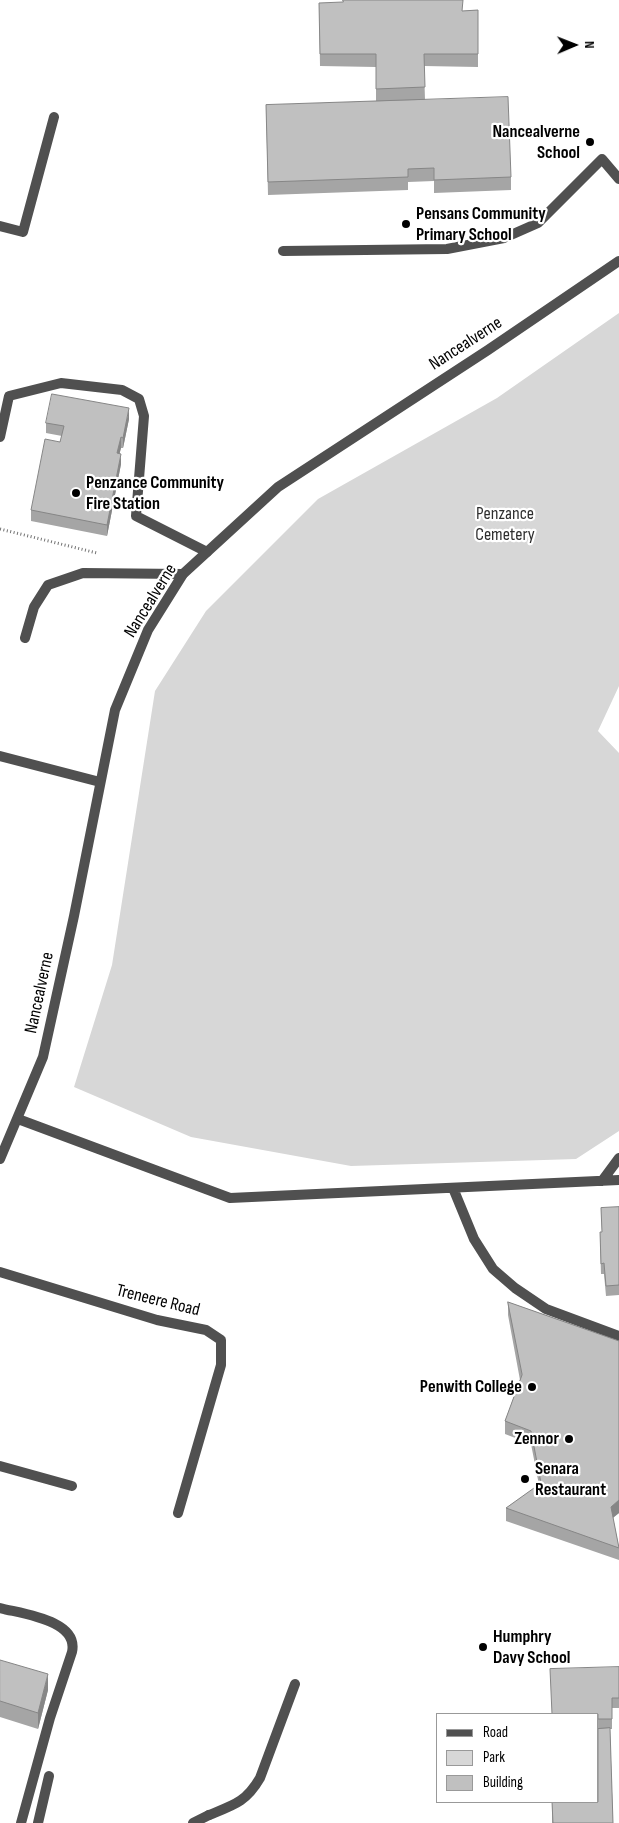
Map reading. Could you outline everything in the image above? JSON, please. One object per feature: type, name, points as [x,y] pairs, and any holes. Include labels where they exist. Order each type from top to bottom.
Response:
[{"type":"street","points":[[0,226],[23,232],[54,118]]},
{"type":"street","points":[[283,252],[447,250],[504,238],[538,223],[602,159],[619,180]]},
{"type":"street","name":"Nancealverne","points":[[0,1159],[43,1056],[74,916],[115,710],[148,630],[183,574],[278,487],[488,350],[619,261]]},
{"type":"street","points":[[0,437],[9,396],[61,383],[122,390],[139,399],[144,416],[136,516],[207,552]]},
{"type":"street","points":[[25,638],[34,607],[48,585],[83,573],[183,574]]},
{"type":"street","points":[[0,756],[100,782]]},
{"type":"street","points":[[18,1118],[230,1198],[619,1180]]},
{"type":"street","points":[[602,1181],[619,1158]]},
{"type":"street","points":[[453,1188],[474,1239],[493,1269],[515,1288],[546,1309],[619,1336]]},
{"type":"street","name":"Treneere Road","points":[[0,1272],[157,1320],[206,1330],[221,1340],[221,1365],[178,1513]]},
{"type":"street","points":[[0,1466],[72,1486]]},
{"type":"street","points":[[0,1608],[58,1624],[69,1634],[72,1640],[72,1652],[50,1718],[21,1823]]},
{"type":"street","points":[[193,1823],[236,1805],[252,1791],[260,1778],[295,1684]]},
{"type":"street","points":[[38,1823],[49,1776]]},
{"type":"path","points":[[0,529],[106,556]]},
{"type":"green space","name":"Penzance Cemetery","points":[[619,313],[619,686],[598,731],[619,753],[619,1131],[576,1159],[351,1166],[191,1137],[74,1087],[112,965],[155,691],[206,611],[318,499],[497,398]]},
{"type":"building","points":[[343,0],[463,0],[462,11],[478,10],[478,54],[424,54],[425,87],[376,89],[376,54],[320,54],[319,3],[343,2]]},
{"type":"building","points":[[508,97],[511,177],[434,180],[434,168],[408,169],[408,177],[268,182],[266,105]]},
{"type":"building","name":"Penzance Community Fire Station","points":[[52,394],[129,408],[123,438],[121,437],[117,453],[121,454],[107,525],[31,510],[45,439],[60,442],[64,426],[46,423]]},
{"type":"building","points":[[619,1207],[619,1285],[606,1286],[604,1263],[601,1264],[601,1208]]},
{"type":"building","name":"Zennor","points":[[508,1302],[619,1341],[619,1500],[611,1507],[619,1548],[506,1508],[541,1483],[531,1431],[505,1421],[522,1375]]},
{"type":"building","points":[[0,1660],[48,1674],[38,1713],[0,1701]]},
{"type":"building","points":[[619,1667],[619,1698],[612,1698],[612,1719],[599,1719],[599,1713],[552,1713],[550,1669]]},
{"type":"building","points":[[610,1728],[613,1823],[553,1823],[552,1803],[599,1803],[599,1729]]},
{"type":"place","name":"Nancealverne School","points":[[590,142]]},
{"type":"place","name":"Pensans Community Primary School","points":[[406,224]]},
{"type":"place","name":"Penzance Community Fire Station","points":[[76,493]]},
{"type":"place","name":"Penwith College","points":[[532,1387]]},
{"type":"place","name":"Zennor","points":[[569,1439]]},
{"type":"place","name":"Senara Restaurant","points":[[525,1479]]},
{"type":"place","name":"Humphry Davy School","points":[[483,1647]]}]
